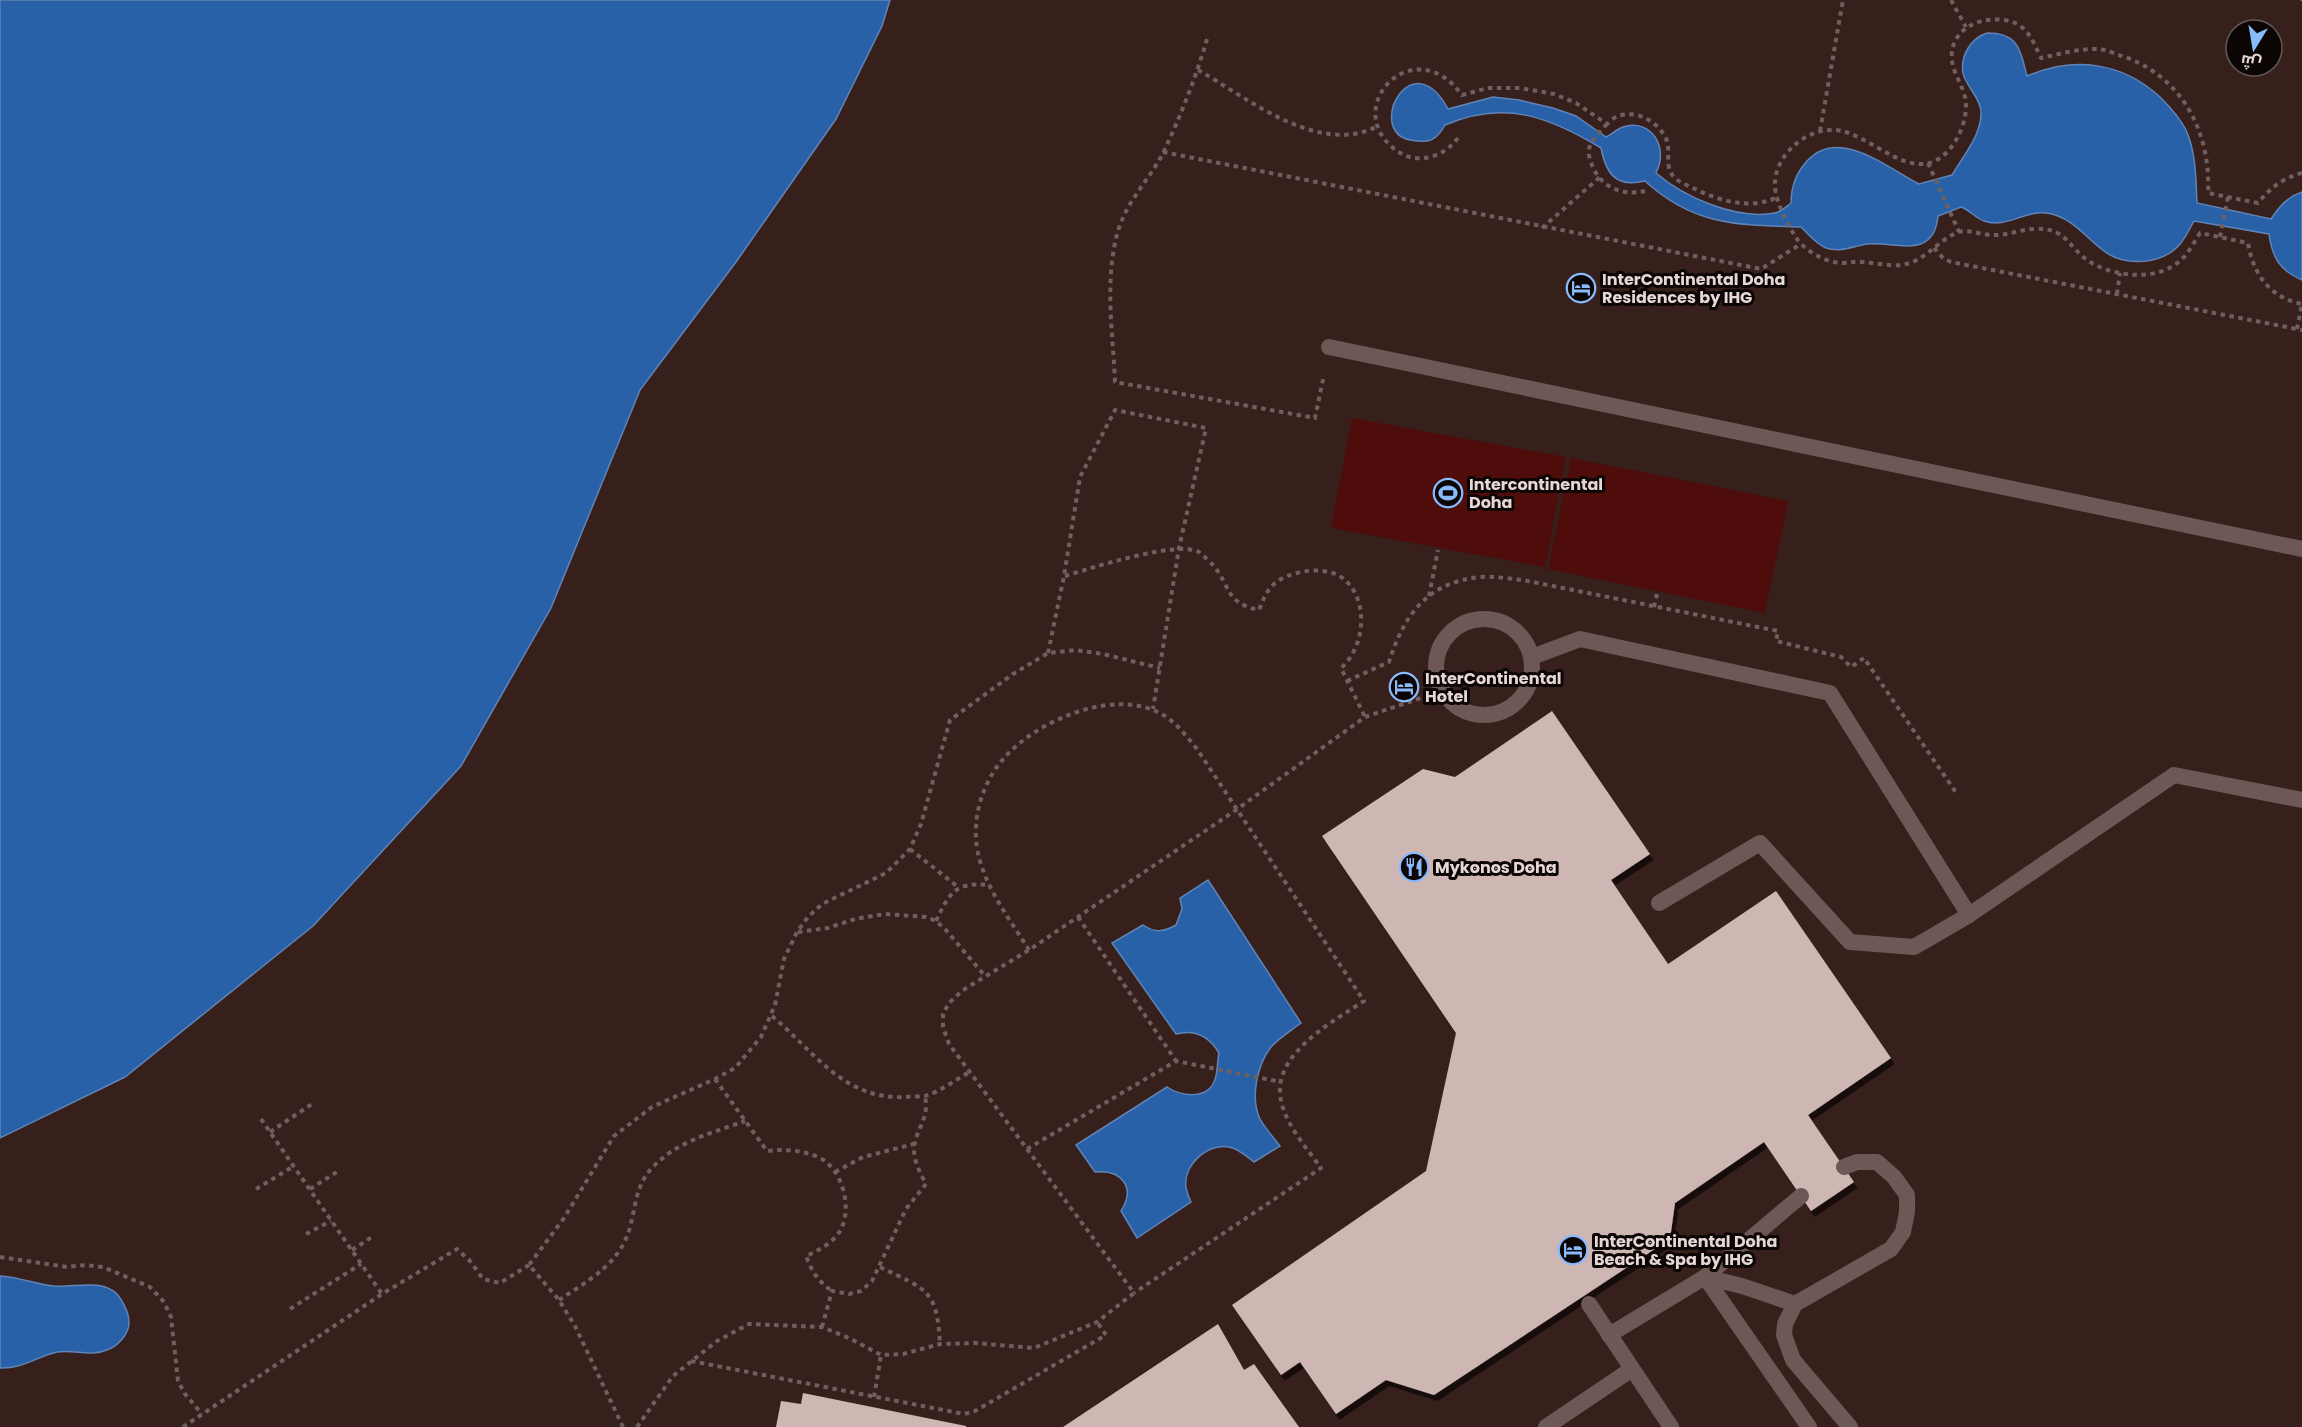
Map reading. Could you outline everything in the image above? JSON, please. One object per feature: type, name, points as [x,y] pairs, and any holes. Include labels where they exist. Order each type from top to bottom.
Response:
[{"type":"lane","points":[[1329,347],[2302,549]]},
{"type":"lane","points":[[1476,619],[1494,620],[1511,627],[1525,640],[1532,657],[1533,674],[1527,691],[1516,704],[1501,713],[1485,716],[1467,713],[1452,704],[1441,691],[1435,674],[1436,655],[1444,638],[1458,626],[1476,619]]},
{"type":"lane","points":[[1532,657],[1580,639],[1830,693],[1969,915]]},
{"type":"lane","points":[[1659,903],[1760,843],[1850,942],[1914,947],[1969,915],[2174,775],[2302,800]]},
{"type":"lane","points":[[1844,1167],[1857,1162],[1877,1162],[1894,1177],[1907,1194],[1907,1212],[1903,1232],[1892,1249],[1795,1304],[1785,1324],[1784,1335],[1793,1360],[1850,1427]]},
{"type":"lane","points":[[1609,1335],[1705,1277],[1801,1196]]},
{"type":"lane","points":[[1705,1277],[1742,1286],[1795,1304]]},
{"type":"lane","points":[[1705,1277],[1809,1427]]},
{"type":"lane","points":[[1589,1304],[1671,1427]]},
{"type":"lane","points":[[1546,1427],[1632,1369]]},
{"type":"path","points":[[1820,131],[1843,0]]},
{"type":"path","points":[[1951,0],[1966,27]]},
{"type":"path","points":[[1934,248],[1943,258],[1952,262],[2299,329],[2302,304],[2280,297],[2265,285],[2250,259],[2248,243],[2200,233],[2184,258],[2171,267],[2137,276],[2120,273],[2088,261],[2060,234],[2037,228],[1995,236],[1959,232],[1911,262],[1894,265],[1840,263],[1810,252],[1801,244],[1779,203],[1775,186],[1779,166],[1789,150],[1802,138],[1820,131],[1835,130],[1847,133],[1903,162],[1928,163],[1947,152],[1960,134],[1965,114],[1965,99],[1952,60],[1955,42],[1966,27],[1990,19],[2015,22],[2024,26],[2041,58],[2100,49],[2140,62],[2166,80],[2182,99],[2202,137],[2206,155],[2208,194],[2258,203],[2267,191],[2278,183],[2302,173]]},
{"type":"path","points":[[1207,39],[1198,70],[1163,152],[1134,197],[1119,229],[1112,259],[1111,285],[1115,382],[1315,418],[1329,347]]},
{"type":"path","points":[[1458,138],[1446,151],[1430,157],[1415,158],[1394,150],[1383,138],[1378,126],[1377,105],[1383,89],[1400,74],[1424,69],[1438,72],[1452,82],[1462,95],[1488,88],[1520,88],[1554,94],[1576,103],[1605,126]]},
{"type":"path","points":[[1198,70],[1255,106],[1315,131],[1363,133],[1378,126]]},
{"type":"path","points":[[1645,191],[1634,194],[1608,187],[1593,168],[1590,160],[1591,145],[1605,126],[1618,116],[1635,115],[1652,121],[1660,128],[1668,143],[1670,171],[1677,180],[1719,199],[1739,203],[1767,202],[1778,197]]},
{"type":"path","points":[[1163,152],[1542,228],[1761,269],[1801,244]]},
{"type":"path","points":[[1928,163],[1959,232]]},
{"type":"path","points":[[1542,228],[1600,177]]},
{"type":"path","points":[[2220,237],[2228,197]]},
{"type":"path","points":[[2117,294],[2120,273]]},
{"type":"path","points":[[1048,653],[1064,576],[1080,477],[1114,410],[1206,428],[1179,548],[1153,710]]},
{"type":"path","points":[[1064,576],[1121,560],[1179,548],[1199,552],[1213,565],[1232,598],[1245,607],[1259,610],[1265,594],[1283,577],[1300,571],[1325,571],[1345,579],[1358,603],[1361,630],[1350,661],[1341,668],[1365,717]]},
{"type":"path","points":[[1429,596],[1438,550]]},
{"type":"path","points":[[1654,607],[1657,594]]},
{"type":"path","points":[[183,1427],[382,1294],[457,1249],[483,1279],[500,1283],[529,1265],[564,1218],[614,1136],[652,1107],[735,1068],[761,1036],[772,1016],[784,958],[797,932],[808,917],[822,904],[886,873],[910,849],[921,824],[950,720],[1013,674],[1048,653],[1075,650],[1103,654],[1160,668]]},
{"type":"path","points":[[1134,1293],[949,1044],[943,1027],[943,1014],[949,1003],[985,976],[1029,950],[1236,810],[1365,717],[1441,691]]},
{"type":"path","points":[[637,1427],[673,1376],[717,1341],[749,1324],[822,1328],[849,1338],[881,1355],[903,1354],[940,1344],[975,1343],[1034,1348],[1097,1323],[1134,1293],[1321,1168],[1291,1124],[1280,1092],[1281,1082],[1292,1058],[1311,1036],[1364,1001],[1197,749],[1178,725],[1153,710],[1124,704],[1086,708],[1038,729],[1004,757],[983,790],[976,828],[980,865],[989,885],[1029,950]]},
{"type":"path","points":[[910,849],[957,887]]},
{"type":"path","points":[[936,921],[946,900],[957,887],[972,883],[989,885]]},
{"type":"path","points":[[797,932],[828,928],[855,919],[885,914],[915,915],[936,921],[985,976]]},
{"type":"path","points":[[1078,917],[1176,1060],[1281,1082]]},
{"type":"path","points":[[772,1016],[797,1036],[823,1066],[852,1087],[887,1098],[925,1096],[970,1072]]},
{"type":"path","points":[[1027,1149],[1176,1060]]},
{"type":"path","points":[[715,1079],[767,1151],[782,1149],[820,1158],[835,1172],[846,1206],[842,1227],[829,1244],[806,1256],[819,1282],[832,1291],[849,1294],[861,1292],[872,1281],[906,1209],[926,1184],[917,1167],[914,1144],[927,1108],[925,1096]]},
{"type":"path","points":[[270,1132],[315,1102]]},
{"type":"path","points":[[261,1119],[382,1294]]},
{"type":"path","points":[[559,1300],[597,1275],[617,1255],[630,1228],[636,1196],[652,1168],[670,1152],[691,1140],[746,1121]]},
{"type":"path","points":[[835,1172],[864,1157],[914,1144]]},
{"type":"path","points":[[256,1189],[294,1166]]},
{"type":"path","points":[[310,1189],[340,1170]]},
{"type":"path","points":[[306,1234],[331,1221]]},
{"type":"path","points":[[352,1250],[372,1237]]},
{"type":"path","points":[[0,1257],[67,1267],[86,1265],[103,1267],[150,1287],[164,1302],[171,1317],[178,1382],[202,1414]]},
{"type":"path","points":[[290,1309],[361,1264]]},
{"type":"path","points":[[529,1265],[559,1300],[623,1427]]},
{"type":"path","points":[[880,1267],[914,1284],[931,1297],[937,1309],[940,1344]]},
{"type":"path","points":[[822,1328],[832,1291]]},
{"type":"path","points":[[690,1361],[964,1414],[975,1411],[1106,1335],[1097,1323]]},
{"type":"path","points":[[874,1398],[881,1355]]},
{"type":"shaded area","name":"InterContinental Hotel","points":[[890,0],[2302,0],[2302,1427],[0,1427],[0,1138],[125,1077],[551,608],[640,390],[736,262],[836,119],[882,26]]},
{"type":"shaded area","name":"Intercontinental Doha","points":[[1352,418],[1566,457],[1545,567],[1331,528]]},
{"type":"shaded area","points":[[1571,458],[1788,501],[1765,613],[1548,569]]},
{"type":"water","points":[[0,0],[890,0],[882,26],[836,119],[736,262],[640,390],[551,608],[461,766],[313,926],[125,1077],[0,1138]]},
{"type":"water","points":[[1987,33],[2006,36],[2012,40],[2020,51],[2027,76],[2063,66],[2097,66],[2130,76],[2160,97],[2181,121],[2192,147],[2197,203],[2271,219],[2284,203],[2302,192],[2302,280],[2288,272],[2278,262],[2272,250],[2269,234],[2194,221],[2182,241],[2172,251],[2154,260],[2143,261],[2122,260],[2113,256],[2071,223],[2056,215],[2031,214],[1992,223],[1981,220],[1961,207],[1938,216],[1935,230],[1929,239],[1921,244],[1900,246],[1867,244],[1831,249],[1812,239],[1801,227],[1718,220],[1681,207],[1645,181],[1635,183],[1620,180],[1609,172],[1601,148],[1563,127],[1544,120],[1506,113],[1466,117],[1445,125],[1435,138],[1428,141],[1414,141],[1406,139],[1395,131],[1392,119],[1393,106],[1400,94],[1409,86],[1421,84],[1435,91],[1448,109],[1493,97],[1519,100],[1576,116],[1606,137],[1623,127],[1633,125],[1642,127],[1650,131],[1659,145],[1660,163],[1656,173],[1681,191],[1728,210],[1744,213],[1775,213],[1791,203],[1795,180],[1800,170],[1820,151],[1834,148],[1863,153],[1919,184],[1952,175],[1975,137],[1981,111],[1963,73],[1963,60],[1972,43]]},
{"type":"water","points":[[1208,880],[1301,1023],[1271,1047],[1262,1063],[1256,1082],[1257,1111],[1260,1119],[1280,1146],[1254,1162],[1229,1147],[1213,1148],[1205,1152],[1198,1157],[1188,1171],[1186,1188],[1191,1202],[1137,1238],[1121,1211],[1127,1195],[1124,1182],[1113,1174],[1095,1172],[1076,1145],[1167,1087],[1179,1093],[1192,1095],[1205,1092],[1214,1082],[1219,1053],[1211,1042],[1201,1035],[1189,1032],[1176,1034],[1112,943],[1143,925],[1160,931],[1176,925],[1182,909],[1180,898]]},
{"type":"water","points":[[0,1276],[54,1286],[92,1285],[109,1288],[116,1293],[126,1309],[129,1320],[127,1331],[115,1346],[101,1352],[57,1352],[22,1365],[0,1368]]},
{"type":"building","points":[[1552,711],[1650,854],[1611,880],[1668,964],[1776,891],[1891,1058],[1808,1115],[1854,1182],[1811,1211],[1764,1142],[1675,1203],[1670,1239],[1434,1395],[1386,1380],[1336,1414],[1300,1362],[1281,1375],[1232,1305],[1426,1171],[1456,1033],[1322,836],[1423,769],[1455,777]]},
{"type":"building","points":[[1218,1324],[1244,1370],[1254,1364],[1299,1427],[1063,1427]]},
{"type":"building","points":[[803,1393],[966,1427],[776,1427],[781,1401],[801,1404]]},
{"type":"place","name":"InterContinental Doha Residences by IHG","points":[[1581,288]]},
{"type":"place","name":"Intercontinental Doha","points":[[1448,493]]},
{"type":"place","name":"InterContinental Hotel","points":[[1404,687]]},
{"type":"place","name":"Mykonos Doha","points":[[1414,867]]},
{"type":"place","name":"InterContinental Doha Beach & Spa by IHG","points":[[1573,1250]]}]
